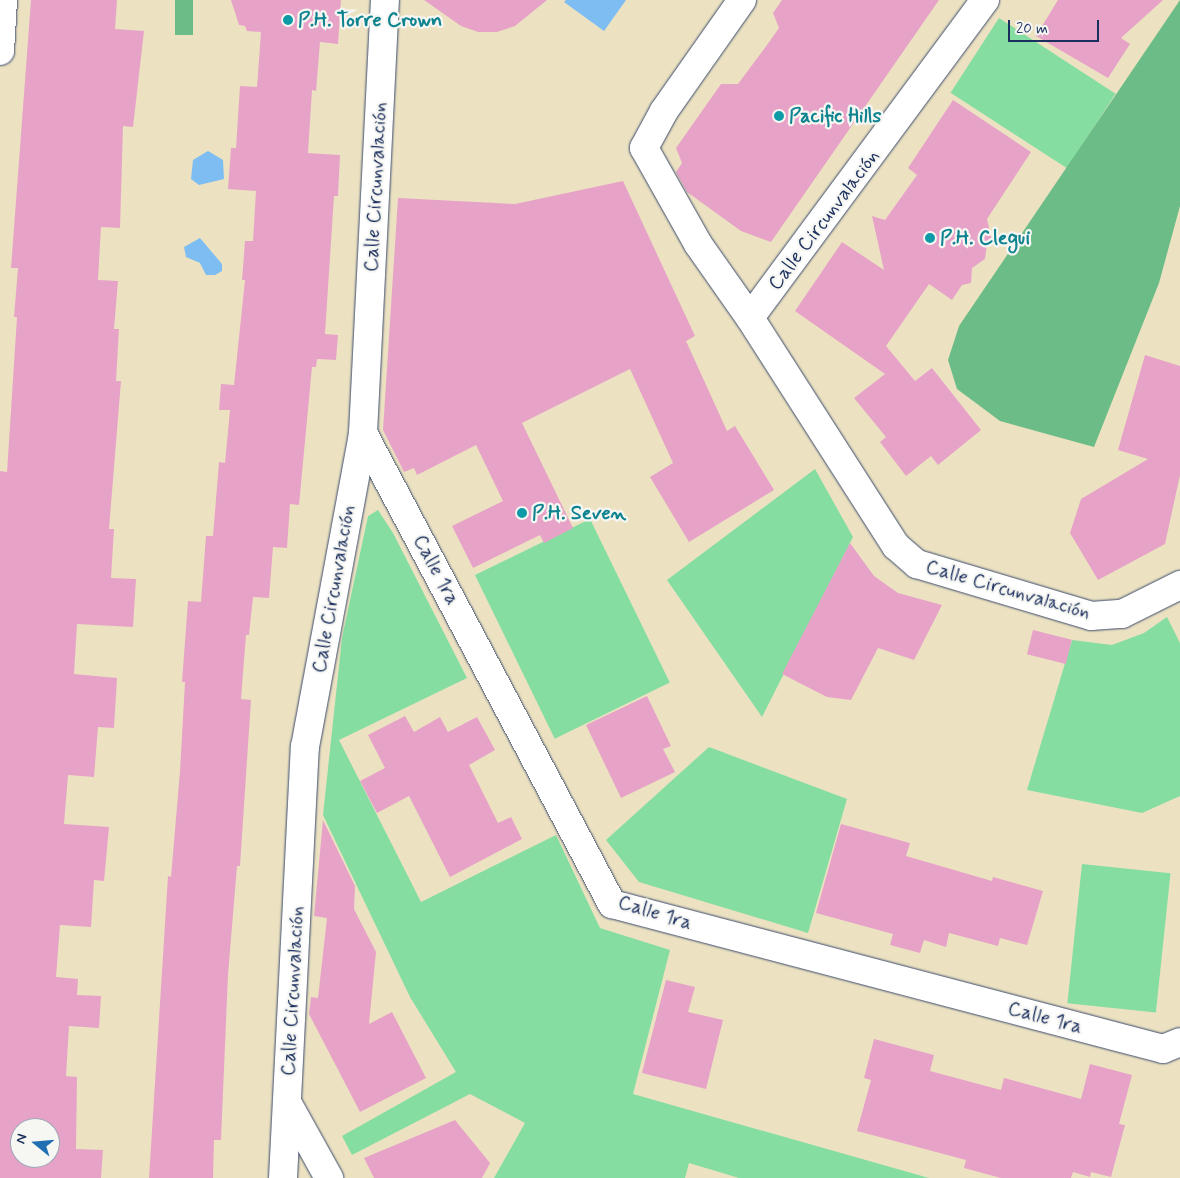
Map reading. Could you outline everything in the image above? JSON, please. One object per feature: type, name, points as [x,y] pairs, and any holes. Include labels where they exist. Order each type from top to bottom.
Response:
[{"type":"street","points":[[0,51],[3,0]]},
{"type":"street","name":"Calle Circunvalación","points":[[283,1178],[305,747],[363,433],[385,0]]},
{"type":"street","name":"Calle Circunvalación","points":[[742,0],[669,103],[644,148],[698,244],[750,318],[896,546],[917,564],[1091,616],[1122,614],[1180,585]]},
{"type":"street","name":"Calle Circunvalación","points":[[750,318],[985,0]]},
{"type":"street","name":"Calle 1ra","points":[[363,433],[612,904],[1163,1049],[1180,1042]]},
{"type":"street","points":[[288,1104],[329,1178]]},
{"type":"green space","points":[[175,0],[193,0],[193,35],[175,35]]},
{"type":"green space","points":[[1180,0],[1180,206],[1159,283],[1094,447],[1000,421],[957,389],[948,360],[959,326]]},
{"type":"green space","points":[[999,18],[1116,94],[1067,168],[951,93]]},
{"type":"green space","points":[[815,469],[853,537],[762,717],[667,580]]},
{"type":"green space","points":[[378,510],[393,533],[467,678],[339,740],[421,902],[556,835],[600,928],[670,950],[633,1094],[929,1178],[739,1178],[689,1163],[685,1178],[494,1178],[525,1123],[470,1094],[352,1155],[342,1136],[456,1072],[410,997],[323,815],[342,638],[368,516]]},
{"type":"green space","points":[[590,519],[670,683],[555,739],[475,575]]},
{"type":"green space","points":[[1167,617],[1180,643],[1180,796],[1142,813],[1027,790],[1072,640],[1112,645],[1144,633]]},
{"type":"green space","points":[[709,747],[847,799],[808,933],[639,882],[606,840]]},
{"type":"green space","points":[[1082,864],[1171,873],[1156,1013],[1067,1003]]},
{"type":"water","points":[[566,0],[626,0],[604,31],[564,2]]},
{"type":"water","points":[[208,151],[223,160],[224,179],[199,185],[191,179],[193,160]]},
{"type":"water","points":[[200,238],[222,264],[222,271],[215,275],[206,275],[200,263],[186,257],[184,247]]},
{"type":"building","points":[[31,0],[117,0],[115,29],[144,31],[133,127],[123,126],[120,228],[101,227],[98,280],[118,281],[114,329],[119,329],[116,381],[121,381],[109,529],[114,529],[111,578],[136,579],[133,627],[77,624],[74,674],[117,678],[114,728],[98,727],[94,777],[68,775],[64,824],[109,827],[104,881],[94,880],[91,927],[60,925],[56,977],[78,979],[77,995],[101,996],[99,1028],[69,1026],[66,1076],[77,1077],[76,1149],[103,1150],[101,1178],[0,1178],[0,471],[7,472],[17,317],[14,317],[18,268],[11,268]]},
{"type":"building","points":[[231,0],[341,0],[338,44],[320,42],[316,91],[312,90],[308,153],[340,155],[338,196],[334,196],[325,334],[338,335],[336,360],[317,359],[316,367],[312,367],[299,505],[290,504],[287,548],[273,547],[269,598],[253,597],[249,635],[246,635],[241,699],[251,700],[240,866],[237,866],[228,975],[221,1140],[214,1140],[213,1178],[149,1178],[168,876],[171,877],[180,771],[185,682],[182,682],[188,601],[201,602],[206,536],[213,536],[219,462],[225,463],[230,410],[219,410],[221,384],[234,385],[245,280],[242,280],[245,241],[253,241],[256,191],[228,189],[231,148],[236,148],[240,86],[257,87],[261,32],[247,31],[245,26],[239,25]]},
{"type":"building","points":[[424,0],[547,0],[515,26],[497,32],[478,32],[461,26]]},
{"type":"building","name":"Pacific Hills","points":[[782,0],[939,0],[771,242],[741,231],[687,192],[676,172],[682,163],[676,148],[721,84],[738,84],[767,45],[779,28],[773,13]]},
{"type":"building","points":[[1058,0],[1163,0],[1121,38],[1130,44],[1108,78],[1036,36]]},
{"type":"building","points":[[953,100],[1031,152],[987,219],[992,241],[987,243],[985,259],[972,268],[971,283],[962,285],[952,300],[929,284],[886,346],[915,381],[932,368],[981,430],[938,465],[931,456],[906,476],[880,442],[886,437],[854,398],[885,374],[795,311],[842,242],[884,270],[872,216],[885,220],[917,175],[908,168]]},
{"type":"building","points":[[623,181],[695,336],[686,341],[727,431],[735,426],[774,490],[689,542],[650,477],[673,463],[630,369],[522,423],[573,528],[544,543],[540,535],[473,568],[452,526],[503,501],[476,445],[417,475],[414,468],[404,472],[383,430],[398,198],[515,204]]},
{"type":"building","points":[[1145,355],[1180,366],[1180,475],[1165,544],[1098,580],[1070,533],[1081,499],[1148,459],[1118,450]]},
{"type":"building","points":[[850,543],[874,576],[898,593],[942,605],[914,660],[878,648],[851,700],[827,697],[782,674]]},
{"type":"building","points":[[1033,630],[1072,640],[1066,664],[1027,654]]},
{"type":"building","points":[[647,696],[671,746],[663,749],[675,772],[621,798],[586,725]]},
{"type":"building","points":[[405,716],[414,732],[440,717],[448,732],[477,717],[495,750],[469,765],[498,823],[511,817],[522,839],[450,877],[409,796],[377,813],[360,781],[385,768],[368,735]]},
{"type":"building","points":[[323,820],[355,886],[354,909],[376,952],[369,1024],[392,1012],[426,1078],[360,1112],[309,1014],[311,997],[318,998],[327,918],[314,916]]},
{"type":"building","points":[[841,824],[910,843],[906,856],[992,881],[993,877],[1043,891],[1027,945],[1000,938],[998,946],[949,933],[946,947],[924,940],[920,953],[890,945],[893,934],[816,913]]},
{"type":"building","points":[[666,980],[695,987],[688,1012],[723,1020],[706,1089],[642,1073]]},
{"type":"building","points":[[874,1039],[934,1055],[930,1071],[1001,1090],[1004,1078],[1081,1099],[1090,1064],[1132,1075],[1119,1124],[1125,1125],[1111,1177],[1091,1172],[1090,1177],[1073,1172],[1071,1178],[1001,1178],[964,1168],[966,1160],[857,1131],[871,1080],[864,1078]]},
{"type":"building","points":[[455,1120],[490,1163],[482,1178],[374,1178],[364,1158]]},
{"type":"place","name":"P.H. Torre Crown","points":[[288,20]]},
{"type":"place","name":"Pacific Hills","points":[[779,116]]},
{"type":"place","name":"P.H. Clegui","points":[[930,238]]},
{"type":"place","name":"P.H. Seven","points":[[522,513]]}]
